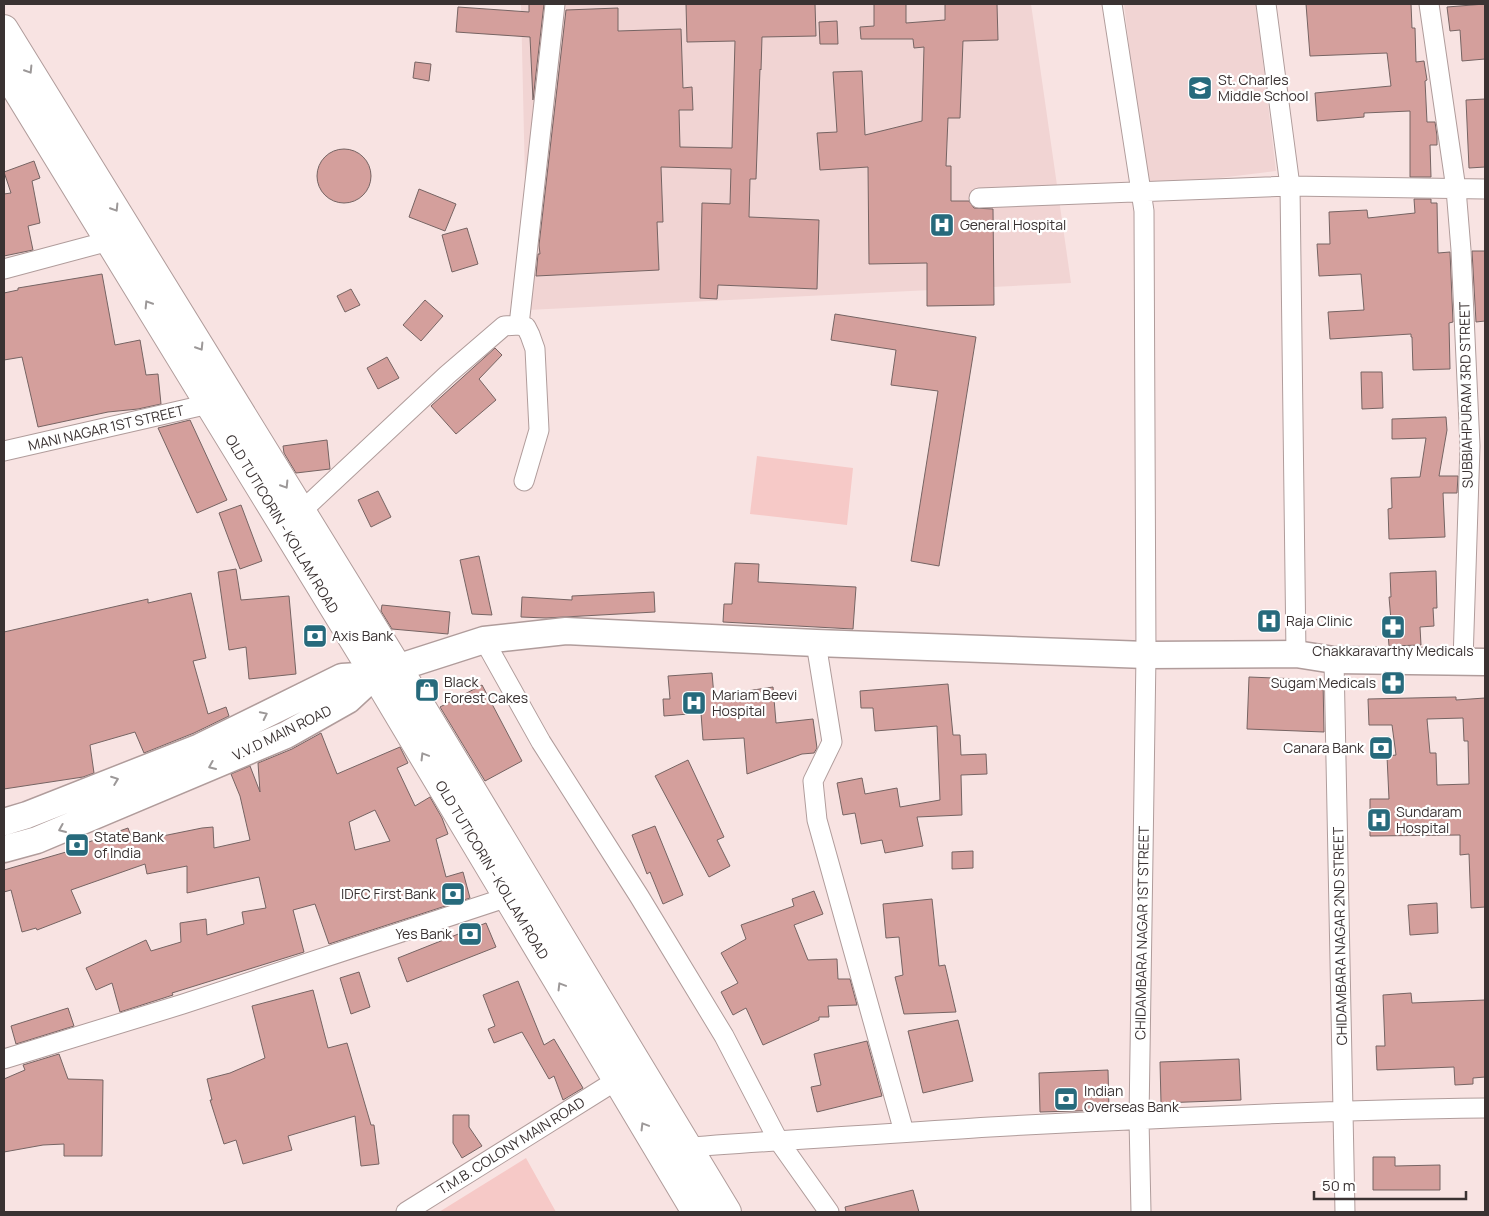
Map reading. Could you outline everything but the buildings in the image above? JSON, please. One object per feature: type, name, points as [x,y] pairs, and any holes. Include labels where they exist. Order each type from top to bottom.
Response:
[{"type":"main road","points":[[4,29],[293,519]]},
{"type":"main road","name":"OLD TUTICORIN - KOLLAM ROAD","points":[[8,84],[209,404],[293,519],[386,672],[508,897],[696,1212]]},
{"type":"main road","points":[[727,1212],[688,1147],[386,672],[484,640],[566,631],[816,643],[1146,655],[1296,654],[1334,660],[1474,661]]},
{"type":"main road","name":"V.V.D MAIN ROAD","points":[[4,822],[27,815],[200,747],[342,677],[386,672]]},
{"type":"main road","name":"V.V.D MAIN ROAD","points":[[4,849],[37,840],[286,735],[348,700],[386,672]]},
{"type":"street","points":[[519,325],[555,4]]},
{"type":"street","name":"CHIDAMBARA NAGAR 1ST STREET","points":[[1112,4],[1144,220],[1146,655],[1140,1119],[1141,1212]]},
{"type":"street","points":[[1266,4],[1290,186],[1296,654]]},
{"type":"street","name":"SUBBIAHPURAM 3RD STREET","points":[[1429,4],[1456,188],[1462,250],[1470,446],[1474,661]]},
{"type":"street","points":[[979,198],[1290,186],[1485,189]]},
{"type":"street","points":[[4,269],[109,242]]},
{"type":"street","points":[[293,519],[469,355],[504,326],[519,325],[526,327],[535,349],[539,430],[524,482]]},
{"type":"street","name":"MANI NAGAR 1ST STREET","points":[[4,451],[209,404]]},
{"type":"street","points":[[484,640],[541,742],[639,896],[724,1036],[778,1140],[829,1212]]},
{"type":"street","points":[[816,643],[832,742],[813,781],[817,820],[904,1132]]},
{"type":"street","name":"CHIDAMBARA NAGAR 2ND STREET","points":[[1334,660],[1345,1212]]},
{"type":"street","points":[[4,1059],[183,1004],[508,897]]},
{"type":"street","name":"T.M.B. COLONY MAIN ROAD","points":[[406,1212],[617,1080]]},
{"type":"street","points":[[658,1150],[778,1140],[1140,1119],[1485,1108]]},
{"type":"shaded area","points":[[521,4],[1031,4],[1071,283],[528,310]]},
{"type":"shaded area","name":"St. Charles Middle School","points":[[1124,4],[1256,4],[1276,171],[1146,187]]},
{"type":"shaded area","points":[[757,456],[853,468],[847,525],[750,514]]},
{"type":"shaded area","points":[[526,1158],[556,1212],[439,1212]]},
{"type":"place","name":"St. Charles Middle School","points":[[1200,88]]},
{"type":"place","name":"General Hospital","points":[[942,225]]},
{"type":"place","name":"Raja Clinic","points":[[1269,621]]},
{"type":"place","name":"Chakkaravarthy Medicals","points":[[1393,627]]},
{"type":"place","name":"Axis Bank","points":[[315,636]]},
{"type":"place","name":"Sugam Medicals","points":[[1393,683]]},
{"type":"place","name":"Black Forest Cakes","points":[[427,690]]},
{"type":"place","name":"Mariam Beevi Hospital","points":[[694,703]]},
{"type":"place","name":"Canara Bank","points":[[1381,748]]},
{"type":"place","name":"Sundaram Hospital","points":[[1379,820]]},
{"type":"place","name":"State Bank of India","points":[[77,845]]},
{"type":"place","name":"IDFC First Bank","points":[[453,894]]},
{"type":"place","name":"Yes Bank","points":[[470,934]]},
{"type":"place","name":"Indian Overseas Bank","points":[[1066,1099]]}]
